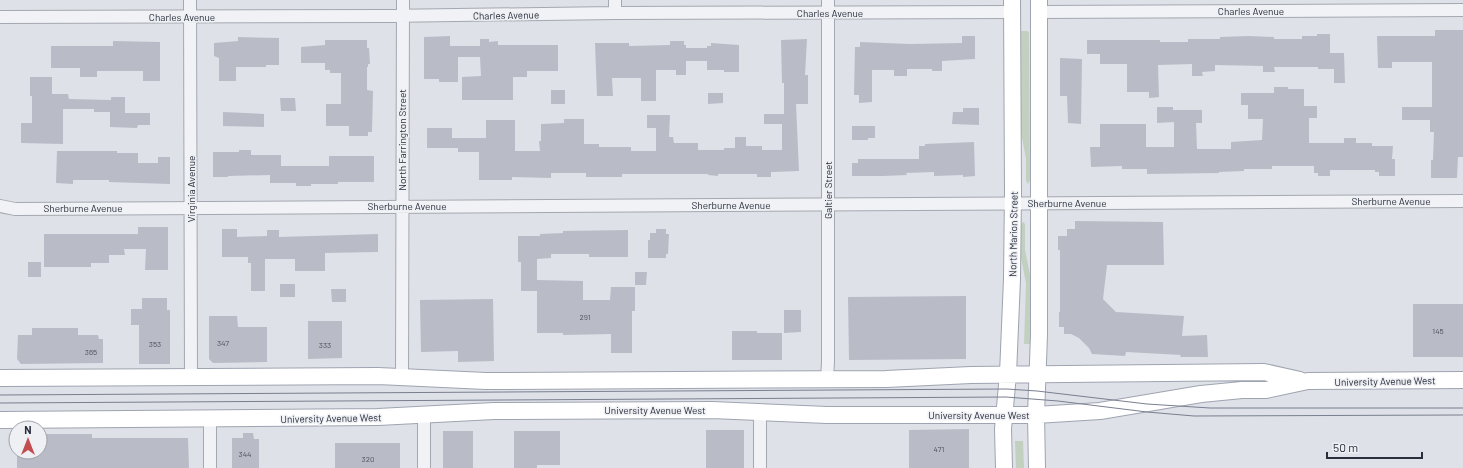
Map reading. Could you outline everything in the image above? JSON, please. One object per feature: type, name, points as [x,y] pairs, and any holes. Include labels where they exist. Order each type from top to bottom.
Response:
[{"type":"main road","name":"North Marion Street","points":[[1004,468],[1004,415],[1008,374],[1012,279],[1012,6]]},
{"type":"main road","points":[[1037,468],[1038,6]]},
{"type":"main road","name":"University Avenue West","points":[[0,378],[402,377],[486,381],[897,379],[971,374],[1264,372],[1308,382]]},
{"type":"main road","name":"University Avenue West","points":[[0,420],[385,417],[494,411],[712,410],[827,415],[1036,415],[1100,411],[1201,394],[1242,390],[1266,390],[1308,382],[1463,380]]},
{"type":"street","name":"Virginia Avenue","points":[[190,0],[190,378]]},
{"type":"street","name":"North Farrington Street","points":[[402,377],[403,0]]},
{"type":"street","points":[[615,0],[615,14]]},
{"type":"street","name":"Galtier Street","points":[[827,379],[828,0]]},
{"type":"street","name":"Charles Avenue","points":[[0,17],[403,16],[828,12],[1012,6]]},
{"type":"street","name":"Charles Avenue","points":[[1038,6],[1463,10]]},
{"type":"street","name":"Sherburne Avenue","points":[[0,206],[15,209],[1463,201]]},
{"type":"street","points":[[760,412],[760,468]]},
{"type":"street","points":[[424,415],[424,468]]},
{"type":"street","points":[[210,419],[210,468]]},
{"type":"green space","points":[[1020,31],[1028,31],[1029,33],[1030,180],[1028,184],[1026,181],[1026,159],[1021,132],[1019,107]]},
{"type":"green space","points":[[1023,222],[1025,224],[1025,250],[1032,284],[1030,344],[1024,344],[1026,283],[1021,258],[1021,224]]},
{"type":"green space","points":[[1015,441],[1023,441],[1024,468],[1016,468]]},
{"type":"building","points":[[1435,30],[1463,30],[1463,157],[1458,157],[1457,178],[1431,178],[1434,132],[1430,132],[1430,120],[1402,120],[1402,107],[1432,107],[1432,62],[1392,62],[1392,68],[1378,68],[1377,36],[1435,36]]},
{"type":"building","points":[[1317,34],[1330,34],[1330,53],[1344,53],[1345,83],[1334,83],[1334,69],[1318,69],[1318,67],[1274,67],[1275,72],[1263,72],[1263,66],[1215,65],[1215,71],[1202,72],[1203,76],[1192,76],[1192,64],[1158,65],[1159,97],[1149,98],[1149,92],[1127,92],[1127,64],[1100,64],[1100,54],[1087,54],[1087,40],[1160,40],[1160,42],[1188,42],[1188,39],[1220,39],[1220,37],[1249,36],[1274,37],[1274,39],[1302,39],[1302,36],[1317,36]]},
{"type":"building","points":[[450,36],[450,46],[480,46],[480,39],[489,39],[489,42],[498,41],[498,45],[558,45],[558,71],[527,71],[527,77],[513,77],[513,100],[462,100],[462,77],[481,76],[480,57],[458,57],[458,82],[439,82],[439,79],[424,79],[424,37]]},
{"type":"building","points":[[962,36],[975,36],[975,59],[942,61],[942,71],[932,71],[932,69],[907,69],[907,76],[894,76],[894,70],[872,70],[872,102],[859,103],[859,95],[854,95],[855,47],[860,47],[860,42],[910,44],[962,43]]},
{"type":"building","points":[[238,37],[279,38],[279,65],[266,65],[266,67],[236,67],[236,81],[219,81],[219,58],[214,56],[214,43],[238,41]]},
{"type":"building","points":[[807,39],[805,75],[808,75],[808,104],[796,104],[799,171],[771,172],[771,177],[757,177],[757,174],[718,174],[718,176],[708,174],[622,174],[622,177],[586,177],[586,173],[551,173],[551,178],[512,177],[512,180],[479,180],[479,152],[458,152],[458,148],[427,148],[427,128],[452,128],[452,138],[486,138],[486,120],[515,120],[515,151],[540,151],[539,141],[541,141],[541,124],[564,123],[564,119],[584,119],[584,144],[599,144],[599,147],[631,147],[631,151],[656,151],[656,128],[647,128],[647,115],[670,115],[669,137],[673,137],[674,143],[698,143],[698,150],[724,150],[724,148],[735,148],[735,137],[746,137],[746,146],[762,146],[762,150],[782,150],[782,124],[764,124],[764,114],[784,114],[784,83],[782,83],[781,40]]},
{"type":"building","points":[[325,40],[367,40],[370,64],[368,64],[367,67],[367,90],[373,91],[372,132],[368,132],[368,136],[349,136],[349,126],[326,126],[326,104],[341,104],[341,73],[330,73],[330,70],[325,70],[325,63],[301,63],[301,47],[325,45]]},
{"type":"building","points":[[113,41],[160,42],[160,81],[143,81],[143,71],[97,71],[97,77],[80,77],[80,68],[51,68],[51,46],[113,46]]},
{"type":"building","points":[[670,41],[684,41],[686,48],[707,48],[707,46],[711,46],[711,43],[739,45],[739,72],[707,70],[707,61],[686,61],[686,75],[676,75],[676,70],[656,70],[656,101],[641,101],[641,78],[612,78],[613,96],[597,96],[595,43],[629,43],[629,46],[670,45]]},
{"type":"building","points":[[1060,58],[1082,59],[1081,124],[1068,123],[1067,96],[1060,96]]},
{"type":"building","points":[[30,77],[52,77],[52,94],[68,94],[69,99],[111,100],[111,97],[125,97],[125,113],[150,113],[150,125],[138,125],[137,128],[110,127],[110,112],[94,112],[94,109],[63,109],[63,144],[21,143],[21,123],[32,123]]},
{"type":"building","points":[[1274,87],[1304,89],[1304,106],[1317,106],[1317,118],[1309,118],[1309,143],[1344,143],[1344,138],[1356,138],[1356,143],[1372,143],[1372,146],[1393,146],[1392,159],[1395,159],[1395,176],[1379,176],[1379,172],[1375,172],[1375,170],[1330,170],[1330,176],[1318,176],[1318,173],[1314,173],[1314,166],[1272,166],[1272,169],[1244,169],[1244,171],[1219,173],[1147,174],[1147,169],[1122,169],[1122,166],[1091,167],[1090,147],[1100,147],[1100,124],[1146,124],[1146,147],[1174,147],[1174,122],[1157,123],[1157,107],[1173,107],[1173,110],[1202,110],[1202,123],[1196,123],[1197,149],[1231,149],[1231,142],[1262,140],[1263,119],[1248,119],[1248,105],[1241,105],[1241,93],[1274,93]]},
{"type":"building","points":[[551,90],[565,90],[565,104],[551,104]]},
{"type":"building","points":[[708,93],[723,93],[723,103],[708,104]]},
{"type":"building","points":[[280,98],[295,98],[296,111],[281,111]]},
{"type":"building","points":[[963,108],[979,108],[979,125],[952,124],[953,112],[963,112]]},
{"type":"building","points":[[223,112],[264,114],[264,127],[223,126]]},
{"type":"building","points":[[852,126],[875,126],[875,138],[868,138],[868,140],[852,140]]},
{"type":"building","points":[[974,142],[975,176],[934,176],[934,172],[906,173],[907,175],[852,176],[852,163],[858,163],[858,159],[919,159],[919,146],[925,146],[925,144]]},
{"type":"building","points":[[239,150],[251,150],[251,155],[281,155],[281,166],[329,166],[329,156],[374,156],[374,182],[338,182],[338,184],[311,184],[311,186],[296,186],[296,183],[270,183],[270,175],[213,177],[213,152],[239,152]]},
{"type":"building","points":[[57,151],[117,151],[117,153],[138,153],[138,163],[158,163],[158,157],[170,157],[170,184],[109,182],[109,180],[73,180],[73,184],[56,183]]},
{"type":"building","points":[[1075,221],[1163,222],[1164,265],[1107,265],[1103,299],[1116,312],[1184,316],[1182,336],[1207,335],[1208,357],[1180,357],[1181,355],[1126,352],[1125,356],[1092,354],[1089,348],[1079,338],[1071,334],[1064,334],[1064,327],[1059,327],[1060,250],[1058,250],[1058,236],[1067,236],[1067,229],[1075,229]]},
{"type":"building","points":[[138,227],[168,227],[168,270],[145,270],[146,249],[124,249],[125,255],[109,255],[109,263],[91,263],[91,267],[44,267],[44,234],[138,234]]},
{"type":"building","points":[[222,229],[237,229],[237,237],[267,236],[267,230],[279,230],[279,237],[378,234],[378,252],[325,253],[325,271],[295,271],[295,259],[265,259],[265,291],[251,291],[251,263],[248,263],[248,257],[222,257]]},
{"type":"building","points":[[656,229],[666,229],[666,234],[669,234],[668,254],[666,254],[666,258],[648,258],[648,240],[650,240],[650,233],[656,233]]},
{"type":"building","points":[[628,230],[628,257],[589,257],[589,254],[551,254],[551,258],[537,259],[537,280],[583,281],[583,300],[610,300],[611,287],[635,287],[635,311],[632,311],[632,353],[611,353],[611,334],[563,335],[563,333],[537,333],[537,291],[521,291],[521,262],[518,262],[518,236],[540,236],[540,234],[563,233],[563,231]]},
{"type":"building","points":[[28,262],[41,262],[41,277],[28,277]]},
{"type":"building","points":[[635,272],[647,272],[646,285],[635,285]]},
{"type":"building","points":[[280,284],[295,284],[295,297],[280,297]]},
{"type":"building","points":[[331,289],[346,289],[346,302],[332,302]]},
{"type":"building","points":[[966,296],[966,359],[849,360],[848,297]]},
{"type":"building","points":[[142,298],[167,298],[167,310],[170,310],[170,364],[139,364],[139,325],[131,325],[131,309],[142,309]]},
{"type":"building","points":[[493,299],[494,361],[458,362],[458,351],[421,352],[420,300]]},
{"type":"building","points":[[1413,304],[1463,304],[1463,357],[1413,357]]},
{"type":"building","points":[[784,310],[801,310],[801,332],[784,333]]},
{"type":"building","points":[[209,316],[237,316],[238,327],[267,327],[267,362],[213,363],[209,359]]},
{"type":"building","points":[[308,321],[342,321],[342,358],[308,359]]},
{"type":"building","points":[[32,328],[78,328],[78,335],[98,335],[99,339],[103,339],[103,363],[21,364],[17,359],[18,335],[32,335]]},
{"type":"building","points":[[732,331],[782,333],[782,360],[732,360]]},
{"type":"building","points":[[969,429],[969,468],[909,468],[909,430]]},
{"type":"building","points":[[706,430],[744,430],[744,468],[706,468]]},
{"type":"building","points":[[443,431],[473,431],[473,468],[443,468]]},
{"type":"building","points":[[514,431],[560,431],[560,465],[537,465],[537,468],[514,468]]},
{"type":"building","points":[[243,433],[253,433],[254,439],[259,439],[259,468],[232,468],[232,438],[243,438]]},
{"type":"building","points":[[48,434],[92,434],[92,438],[188,438],[189,468],[17,468],[17,460],[48,460]]},
{"type":"building","points":[[335,443],[400,443],[400,468],[335,468]]},
{"type":"tram line","points":[[0,395],[1007,389],[1037,391],[1147,404],[1210,408],[1463,408]]},
{"type":"tram line","points":[[0,403],[1006,397],[1058,401],[1194,416],[1463,415]]}]
